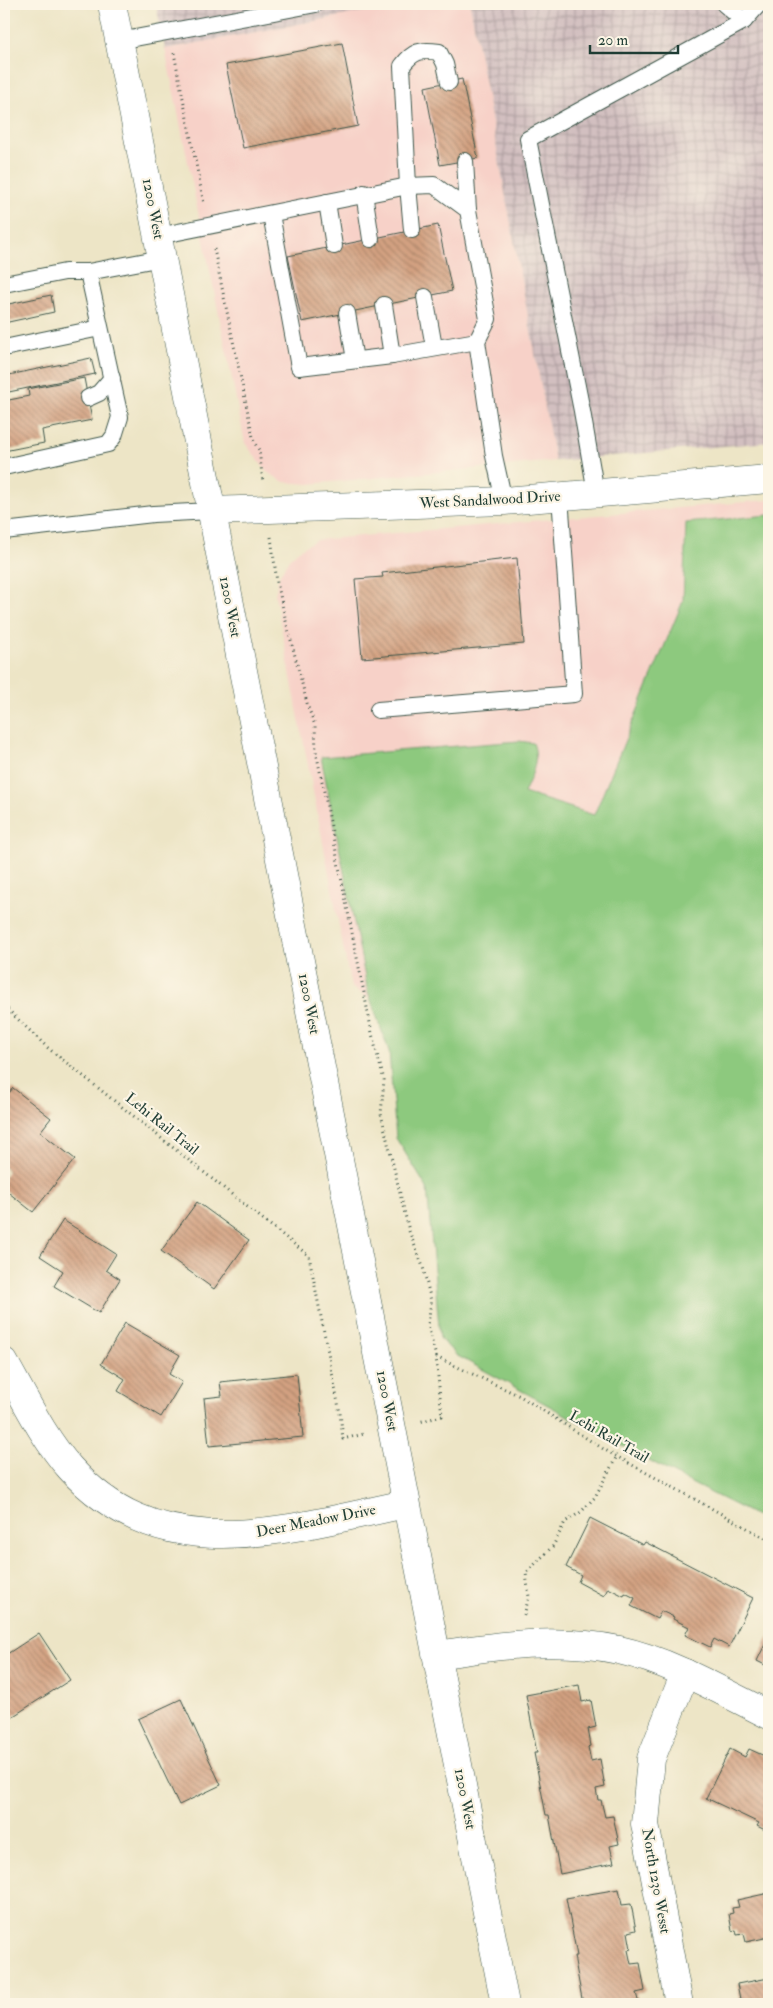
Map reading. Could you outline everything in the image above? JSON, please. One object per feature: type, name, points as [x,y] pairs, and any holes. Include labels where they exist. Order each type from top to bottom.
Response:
[{"type":"main road","name":"1200 West","points":[[112,4],[505,2004]]},
{"type":"main road","name":"West Sandalwood Drive","points":[[211,510],[504,501],[769,479]]},
{"type":"main road","name":"Deer Meadow Drive","points":[[4,1362],[40,1425],[70,1467],[106,1502],[145,1523],[196,1535],[257,1534],[406,1504]]},
{"type":"main road","points":[[437,1655],[518,1644],[589,1645],[621,1650],[685,1673],[769,1715]]},
{"type":"main road","name":"North 1230 Wesst","points":[[679,2004],[645,1824],[651,1759],[685,1673]]},
{"type":"lane","points":[[120,41],[316,4]]},
{"type":"lane","points":[[724,4],[744,22]]},
{"type":"lane","points":[[596,493],[582,411],[528,139],[744,22],[759,4]]},
{"type":"lane","points":[[412,230],[402,66],[411,53],[424,50],[439,52],[445,64],[449,82]]},
{"type":"lane","points":[[465,161],[468,210],[488,318],[477,341],[494,456],[504,501]]},
{"type":"lane","points":[[4,284],[65,272],[88,272],[160,247],[271,214],[364,193],[434,184],[468,210]]},
{"type":"lane","points":[[364,193],[371,238]]},
{"type":"lane","points":[[327,202],[334,246]]},
{"type":"lane","points":[[271,214],[299,367],[392,356],[477,341]]},
{"type":"lane","points":[[4,467],[108,444],[114,436],[120,417],[88,272]]},
{"type":"lane","points":[[425,297],[434,348]]},
{"type":"lane","points":[[384,305],[392,356]]},
{"type":"lane","points":[[346,313],[355,360]]},
{"type":"lane","points":[[4,348],[100,328]]},
{"type":"lane","points":[[88,398],[100,393],[112,378]]},
{"type":"lane","points":[[378,710],[574,694],[560,496]]},
{"type":"lane","points":[[4,531],[153,514],[211,510]]},
{"type":"path","points":[[277,582],[308,707],[315,725],[316,752],[371,1028],[384,1080],[381,1114],[409,1231],[424,1267],[431,1301],[428,1325],[436,1357],[442,1416]]},
{"type":"path","name":"Lehi Rail Trail","points":[[4,1006],[48,1048],[309,1256],[340,1413],[343,1439]]},
{"type":"path","name":"Lehi Rail Trail","points":[[436,1357],[520,1396],[617,1456],[769,1540]]},
{"type":"path","points":[[524,1622],[524,1608],[529,1591],[526,1573],[553,1546],[565,1522],[581,1512],[595,1498],[617,1456]]},
{"type":"shaded area","points":[[156,4],[404,4],[165,49]]},
{"type":"shaded area","points":[[404,4],[470,4],[555,461],[309,484],[284,482],[267,472],[245,443],[165,49]]},
{"type":"shaded area","points":[[470,4],[769,4],[769,442],[555,461]]},
{"type":"shaded area","points":[[769,500],[769,1251],[351,987],[275,595],[279,576],[289,559],[299,550],[316,540]]},
{"type":"green space","points":[[769,515],[769,1522],[689,1482],[456,1355],[440,1338],[427,1188],[396,1138],[389,1051],[368,992],[321,757],[519,741],[533,743],[536,756],[535,762],[532,775],[524,793],[594,815],[683,601],[686,523]]},
{"type":"building","points":[[342,43],[358,126],[243,148],[226,65]]},
{"type":"building","points":[[462,79],[478,158],[440,165],[425,87]]},
{"type":"building","points":[[438,225],[452,291],[302,322],[288,256]]},
{"type":"building","points":[[51,295],[54,312],[4,323],[4,305]]},
{"type":"building","points":[[91,358],[95,374],[4,393],[4,376]]},
{"type":"building","points":[[84,378],[92,420],[42,430],[44,443],[4,451],[4,401],[29,396],[28,389]]},
{"type":"building","points":[[517,558],[524,644],[362,658],[355,579],[383,577],[382,573]]},
{"type":"building","points":[[13,1088],[51,1118],[40,1132],[75,1159],[33,1212],[4,1189],[4,1177],[8,1171],[4,1167],[4,1099]]},
{"type":"building","points":[[197,1202],[249,1240],[214,1289],[161,1251]]},
{"type":"building","points":[[63,1220],[116,1254],[106,1270],[120,1279],[99,1313],[54,1286],[63,1271],[40,1256]]},
{"type":"building","points":[[125,1323],[180,1355],[169,1374],[182,1382],[161,1417],[118,1391],[125,1379],[101,1364]]},
{"type":"building","points":[[297,1374],[303,1437],[209,1446],[204,1398],[222,1396],[220,1382]]},
{"type":"building","points":[[590,1518],[643,1545],[645,1542],[753,1598],[729,1647],[714,1639],[710,1647],[685,1635],[689,1627],[661,1611],[657,1619],[631,1606],[635,1598],[625,1593],[624,1596],[608,1588],[604,1596],[578,1582],[581,1575],[566,1567]]},
{"type":"building","points":[[39,1633],[70,1680],[4,1722],[4,1656]]},
{"type":"building","points":[[769,1636],[769,1667],[757,1661]]},
{"type":"building","points":[[579,1685],[582,1702],[591,1700],[596,1727],[588,1729],[591,1746],[588,1747],[591,1761],[600,1759],[605,1787],[596,1789],[598,1800],[601,1800],[605,1817],[613,1816],[619,1844],[610,1846],[614,1863],[560,1874],[549,1815],[546,1815],[534,1753],[537,1753],[526,1695]]},
{"type":"building","points":[[181,1699],[221,1785],[179,1805],[138,1719]]},
{"type":"building","points":[[730,1749],[745,1757],[749,1749],[769,1758],[769,1832],[757,1826],[759,1823],[706,1798]]},
{"type":"building","points":[[619,1889],[622,1905],[631,1904],[636,1930],[628,1932],[631,1949],[628,1950],[631,1964],[640,1963],[645,1991],[636,1993],[639,2004],[583,2004],[574,1956],[577,1956],[566,1898]]},
{"type":"building","points":[[769,1893],[769,1937],[746,1942],[744,1934],[737,1935],[736,1930],[732,1931],[729,1914],[733,1913],[732,1908],[739,1907],[737,1900]]},
{"type":"building","points":[[769,1978],[769,2004],[741,2004],[737,1984]]}]
